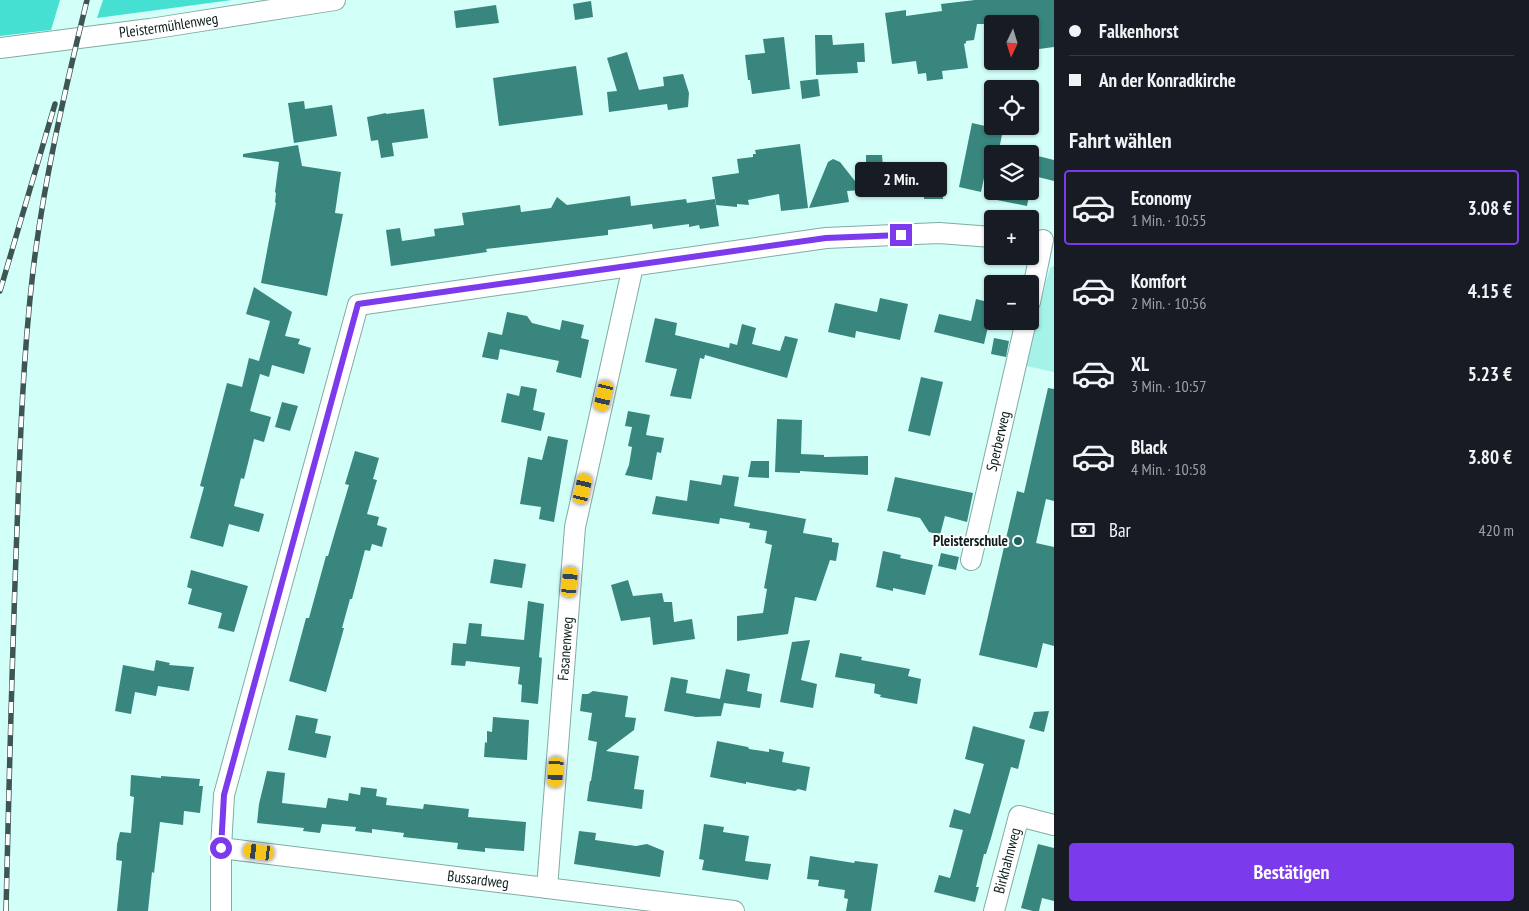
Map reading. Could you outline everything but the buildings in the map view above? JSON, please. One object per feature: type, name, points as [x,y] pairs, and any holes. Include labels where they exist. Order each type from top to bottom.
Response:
[{"type":"street","name":"Pleistermühlenweg","points":[[0,48],[336,0]]},
{"type":"street","points":[[220,911],[224,795],[358,304],[826,238],[939,233],[984,236]]},
{"type":"street","points":[[1035,275],[1042,241]]},
{"type":"street","name":"Fasanenweg","points":[[547,888],[574,526],[633,266]]},
{"type":"street","name":"Sperberweg","points":[[971,560],[1024,330]]},
{"type":"street","name":"Birkhahnweg","points":[[994,911],[1019,816],[1054,825]]},
{"type":"street","name":"Bussardweg","points":[[221,848],[547,888],[689,908],[734,911]]},
{"type":"shaded area","points":[[0,0],[60,0],[51,30],[0,36]]},
{"type":"shaded area","points":[[103,0],[232,0],[97,18]]},
{"type":"shaded area","points":[[1054,266],[1054,372],[1022,365],[1032,330],[1039,330],[1039,306],[1050,268]]},
{"type":"railway","points":[[6,911],[12,672],[24,368],[33,271],[49,169],[87,0]]},
{"type":"railway","points":[[0,291],[55,104]]},
{"type":"place","name":"Pleisterschule","points":[[1018,541]]},
{"type":"route","points":[[221,848],[224,795],[358,304],[826,238],[901,235]]}]
